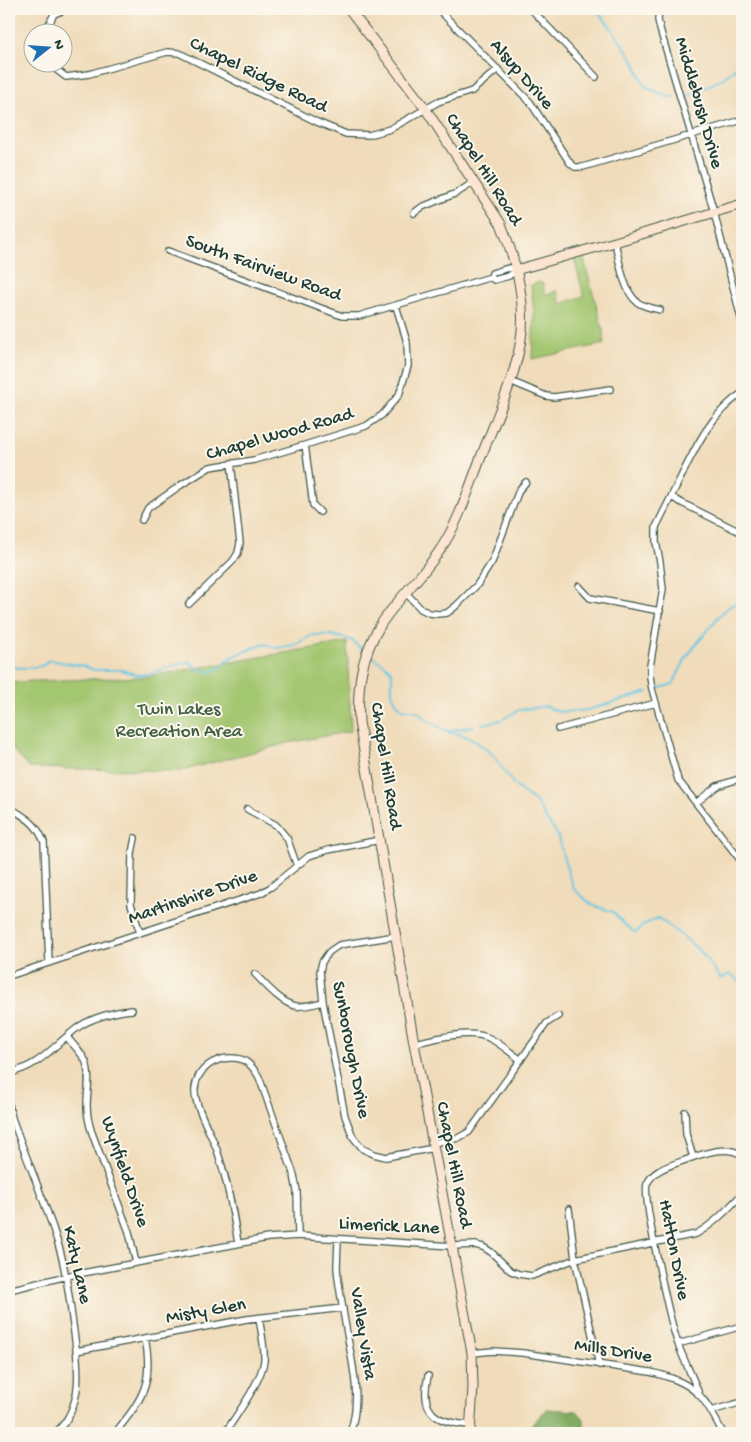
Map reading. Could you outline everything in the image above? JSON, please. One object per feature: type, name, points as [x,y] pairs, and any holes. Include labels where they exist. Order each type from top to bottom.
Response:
[{"type":"street","points":[[50,22],[54,14],[67,9]]},
{"type":"street","name":"Chapel Hill Road","points":[[349,9],[426,108],[502,224],[509,242],[520,284],[522,332],[510,381],[454,526],[439,551],[383,621],[369,647],[362,668],[358,699],[359,722],[414,1043],[472,1353],[471,1429]]},
{"type":"street","name":"Alsup Drive","points":[[438,9],[530,102],[570,163],[575,166],[583,167],[691,135]]},
{"type":"street","points":[[531,9],[596,77]]},
{"type":"street","name":"Middlebush Drive","points":[[659,9],[658,20],[660,29],[714,212],[742,322]]},
{"type":"street","name":"Chapel Ridge Road","points":[[59,72],[66,77],[89,74],[167,52],[178,54],[317,122],[346,134],[369,134],[390,129],[426,108]]},
{"type":"street","points":[[426,108],[472,91],[498,69]]},
{"type":"street","points":[[691,135],[742,120]]},
{"type":"street","points":[[414,213],[422,207],[457,193],[474,182]]},
{"type":"street","points":[[516,270],[742,204]]},
{"type":"street","points":[[615,242],[628,290],[637,302],[660,310]]},
{"type":"street","name":"South Fairview Road","points":[[168,251],[342,316],[359,316],[491,277],[494,280],[510,276],[516,270]]},
{"type":"street","name":"Chapel Wood Road","points":[[142,520],[148,508],[210,467],[254,460],[305,445],[366,426],[382,415],[398,396],[408,366],[407,342],[396,306]]},
{"type":"street","points":[[510,381],[546,396],[554,397],[611,389]]},
{"type":"street","points":[[742,393],[715,418],[698,442],[656,527],[656,542],[663,589],[650,666],[650,677],[656,703],[678,780],[742,862]]},
{"type":"street","points":[[305,445],[314,505],[320,512]]},
{"type":"street","points":[[190,604],[238,554],[240,543],[231,463]]},
{"type":"street","points":[[406,593],[429,613],[447,613],[456,606],[477,585],[492,562],[520,490],[526,482]]},
{"type":"street","points":[[672,497],[742,533]]},
{"type":"street","points":[[579,586],[590,598],[660,611]]},
{"type":"street","points":[[558,730],[656,703]]},
{"type":"street","points":[[696,803],[717,786],[742,778]]},
{"type":"street","points":[[9,807],[32,821],[44,842],[49,963]]},
{"type":"street","points":[[247,808],[276,825],[287,838],[298,866]]},
{"type":"street","points":[[135,838],[132,853],[131,904],[140,933]]},
{"type":"street","name":"Martinshire Drive","points":[[9,976],[261,893],[271,888],[309,856],[319,852],[380,840]]},
{"type":"street","name":"Sunborough Drive","points":[[396,936],[339,945],[329,952],[322,962],[320,971],[323,1002],[345,1116],[353,1137],[363,1149],[386,1157],[433,1146],[458,1138],[469,1132],[547,1023],[558,1016]]},
{"type":"street","points":[[255,974],[285,1002],[295,1006],[306,1006],[323,1002]]},
{"type":"street","points":[[9,1073],[35,1064],[66,1037],[92,1020],[121,1011],[132,1010]]},
{"type":"street","points":[[414,1043],[468,1034],[481,1035],[491,1039],[521,1060]]},
{"type":"street","name":"Wynfield Drive","points":[[66,1037],[86,1063],[89,1078],[87,1106],[90,1127],[129,1232],[136,1263]]},
{"type":"street","points":[[238,1243],[230,1190],[218,1151],[201,1113],[195,1088],[203,1069],[212,1062],[223,1058],[244,1060],[252,1066],[260,1077],[294,1175],[298,1236]]},
{"type":"street","name":"Katy Lane","points":[[9,1104],[14,1126],[59,1246],[67,1276],[78,1380],[75,1398],[67,1419],[55,1433]]},
{"type":"street","points":[[685,1112],[686,1134],[694,1157]]},
{"type":"street","name":"Hatton Drive","points":[[698,1394],[678,1344],[654,1242],[646,1197],[647,1186],[653,1176],[662,1169],[694,1157],[720,1150],[728,1150],[742,1155]]},
{"type":"street","name":"Limerick Lane","points":[[9,1290],[67,1276],[238,1243],[298,1236],[452,1246],[475,1245],[491,1252],[511,1271],[532,1276],[575,1259],[696,1234],[724,1213],[742,1194]]},
{"type":"street","points":[[569,1208],[575,1259],[599,1365]]},
{"type":"street","name":"Valley Vista","points":[[338,1239],[336,1268],[355,1374],[355,1412],[350,1433]]},
{"type":"street","name":"Misty Glen","points":[[76,1351],[259,1318],[343,1308]]},
{"type":"street","points":[[225,1433],[261,1372],[264,1361],[264,1349],[259,1318]]},
{"type":"street","points":[[678,1344],[742,1326]]},
{"type":"street","points":[[116,1433],[143,1394],[149,1366],[145,1338]]},
{"type":"street","name":"Mills Drive","points":[[472,1353],[493,1351],[523,1353],[669,1376],[698,1394],[711,1411],[723,1433]]},
{"type":"street","points":[[428,1376],[425,1389],[426,1400],[432,1414],[440,1419],[471,1429]]},
{"type":"street","points":[[711,1411],[742,1402]]},
{"type":"green space","points":[[582,252],[603,330],[604,344],[532,359],[534,313],[531,285],[539,282],[543,284],[545,294],[557,291],[561,304],[584,296],[573,255]]},
{"type":"green space","name":"Twin Lakes Recreation Area","points":[[347,642],[351,731],[288,743],[180,771],[29,768],[9,745],[9,682],[145,677]]},
{"type":"green space","points":[[547,1409],[577,1411],[584,1419],[584,1433],[507,1433],[530,1426]]},
{"type":"waterway","points":[[595,9],[610,26],[634,61],[645,86],[668,97],[675,97]]},
{"type":"waterway","points":[[685,96],[724,78],[742,62]]},
{"type":"waterway","points":[[657,689],[673,684],[687,656],[720,615],[730,606],[742,601]]},
{"type":"waterway","points":[[9,667],[42,666],[49,660],[84,666],[94,670],[122,670],[137,675],[150,674],[178,664],[190,662],[199,670],[212,672],[231,657],[264,644],[277,648],[295,645],[312,635],[331,635],[351,640],[364,651]]},
{"type":"waterway","points":[[370,655],[392,672],[393,696],[402,709],[417,711],[425,719],[450,733],[456,733],[473,739],[492,754],[515,786],[537,803],[557,834],[574,889],[592,905],[613,912],[636,933],[643,925],[658,918],[702,953],[721,979],[730,974],[742,983]]},
{"type":"waterway","points":[[482,724],[501,720],[519,710],[546,706],[559,712],[588,710],[648,692]]},
{"type":"waterway","points":[[447,731],[474,726]]}]
